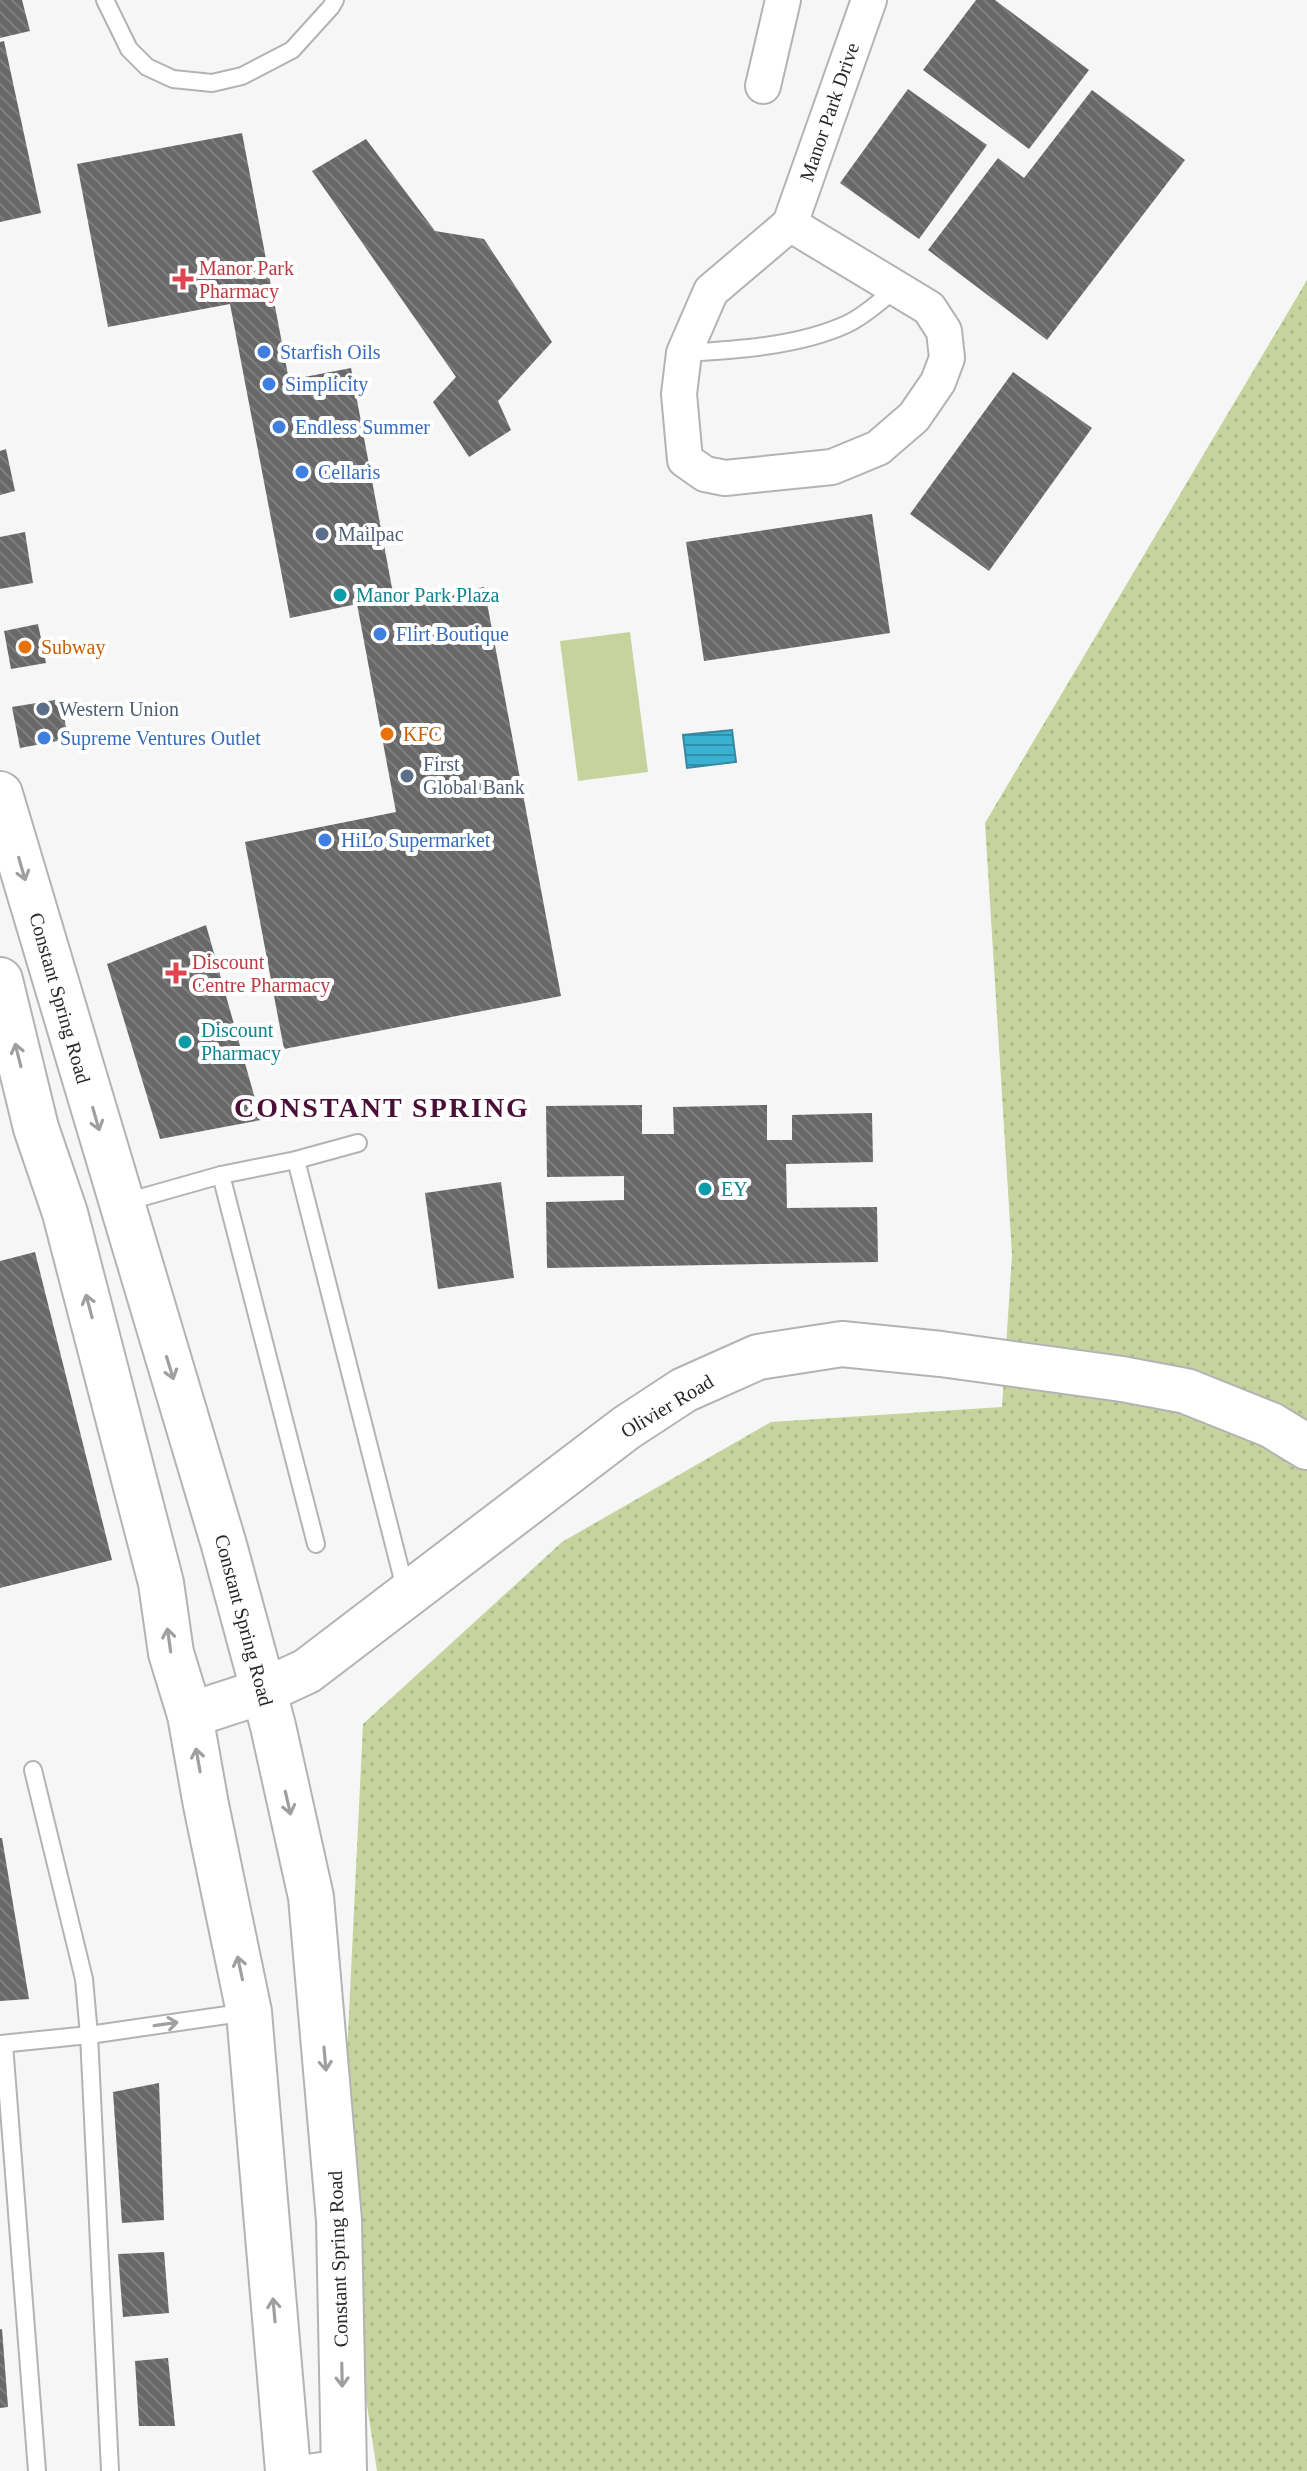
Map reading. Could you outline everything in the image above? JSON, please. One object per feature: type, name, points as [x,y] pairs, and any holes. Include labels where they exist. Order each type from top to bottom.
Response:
[{"type":"main road","name":"Constant Spring Road","points":[[0,794],[224,1545],[264,1691],[311,1897],[339,2220],[334,2470]]},
{"type":"main road","points":[[0,980],[36,1128],[65,1213],[161,1583],[171,1653],[190,1715],[249,2012],[288,2471]]},
{"type":"main road","name":"Olivier Road","points":[[190,1715],[264,1691],[307,1671],[626,1428],[684,1390],[758,1357],[842,1344],[1122,1379],[1186,1391],[1271,1425],[1307,1447]]},
{"type":"street","points":[[763,86],[783,0]]},
{"type":"street","name":"Manor Park Drive","points":[[790,224],[869,0]]},
{"type":"street","points":[[790,224],[897,288],[929,308],[944,331],[947,358],[938,382],[914,417],[878,448],[832,467],[725,478],[705,474],[685,460],[679,394],[684,353],[711,291],[790,224]]},
{"type":"lane","points":[[105,0],[129,49],[147,67],[173,79],[212,83],[242,76],[292,50],[335,0]]},
{"type":"lane","points":[[684,353],[792,342],[849,324],[897,288]]},
{"type":"lane","points":[[121,1203],[221,1175],[296,1160],[358,1143]]},
{"type":"lane","points":[[296,1160],[406,1593]]},
{"type":"lane","points":[[221,1175],[316,1544]]},
{"type":"lane","points":[[33,1770],[84,1979],[110,2471]]},
{"type":"lane","points":[[37,2471],[6,2145],[2,2044],[249,2012]]},
{"type":"green space","points":[[1307,280],[1307,2471],[377,2471],[339,2220],[363,1724],[562,1542],[771,1422],[1002,1407],[1012,1255],[985,823]]},
{"type":"green space","points":[[630,632],[648,772],[578,781],[560,641]]},
{"type":"water","points":[[732,730],[736,762],[687,768],[683,735]]},
{"type":"building","points":[[0,0],[22,0],[30,31],[0,38]]},
{"type":"building","points":[[976,0],[995,0],[1089,70],[1029,149],[923,70]]},
{"type":"building","points":[[4,41],[41,213],[0,222],[0,42]]},
{"type":"building","points":[[908,89],[987,145],[919,239],[840,183]]},
{"type":"building","points":[[1092,90],[1185,160],[1047,340],[928,250],[998,158],[1024,178]]},
{"type":"building","name":"Manor Park Plaza","points":[[242,133],[289,380],[351,368],[395,604],[484,587],[561,996],[284,1049],[245,842],[396,812],[357,604],[290,618],[230,304],[108,327],[77,164]]},
{"type":"building","points":[[366,139],[435,231],[484,239],[552,342],[498,401],[511,430],[469,457],[433,402],[456,377],[312,171]]},
{"type":"building","points":[[1013,372],[1092,428],[989,571],[910,514]]},
{"type":"building","points":[[6,449],[15,491],[0,495],[0,451]]},
{"type":"building","points":[[872,514],[890,633],[704,661],[686,542]]},
{"type":"building","points":[[25,532],[33,583],[0,589],[0,537]]},
{"type":"building","name":"Subway","points":[[38,624],[46,663],[11,669],[4,631]]},
{"type":"building","points":[[61,699],[68,739],[20,748],[12,707]]},
{"type":"building","name":"Discount Pharmacy","points":[[206,925],[261,1120],[160,1139],[107,964]]},
{"type":"building","name":"EY","points":[[642,1105],[642,1134],[674,1134],[673,1107],[767,1105],[767,1140],[792,1140],[792,1115],[872,1113],[873,1162],[786,1164],[787,1208],[877,1207],[878,1262],[547,1268],[546,1202],[624,1200],[624,1176],[547,1177],[546,1106]]},
{"type":"building","points":[[501,1182],[514,1278],[438,1289],[425,1193]]},
{"type":"building","points":[[35,1252],[112,1560],[0,1588],[0,1261]]},
{"type":"building","points":[[2,1838],[29,1999],[0,2001]]},
{"type":"building","points":[[159,2083],[164,2220],[122,2223],[113,2092]]},
{"type":"building","points":[[164,2252],[169,2313],[123,2317],[118,2254]]},
{"type":"building","points":[[0,2329],[8,2407],[0,2408]]},
{"type":"building","points":[[168,2358],[175,2426],[139,2426],[135,2361]]},
{"type":"place","name":"Manor Park Pharmacy","points":[[183,279]]},
{"type":"place","name":"Starfish Oils","points":[[264,352]]},
{"type":"place","name":"Simplicity","points":[[269,384]]},
{"type":"place","name":"Endless Summer","points":[[279,427]]},
{"type":"place","name":"Cellaris","points":[[302,472]]},
{"type":"place","name":"Mailpac","points":[[322,534]]},
{"type":"place","name":"Manor Park Plaza","points":[[340,595]]},
{"type":"place","name":"Flirt Boutique","points":[[380,634]]},
{"type":"place","name":"Subway","points":[[25,647]]},
{"type":"place","name":"Western Union","points":[[43,709]]},
{"type":"place","name":"KFC","points":[[387,734]]},
{"type":"place","name":"Supreme Ventures Outlet","points":[[44,738]]},
{"type":"place","name":"First Global Bank","points":[[407,776]]},
{"type":"place","name":"HiLo Supermarket","points":[[325,840]]},
{"type":"place","name":"Discount Centre Pharmacy","points":[[176,973]]},
{"type":"place","name":"Discount Pharmacy","points":[[185,1042]]},
{"type":"place","name":"EY","points":[[705,1189]]},
{"type":"district","name":"CONSTANT SPRING","points":[[382,1107]]}]
